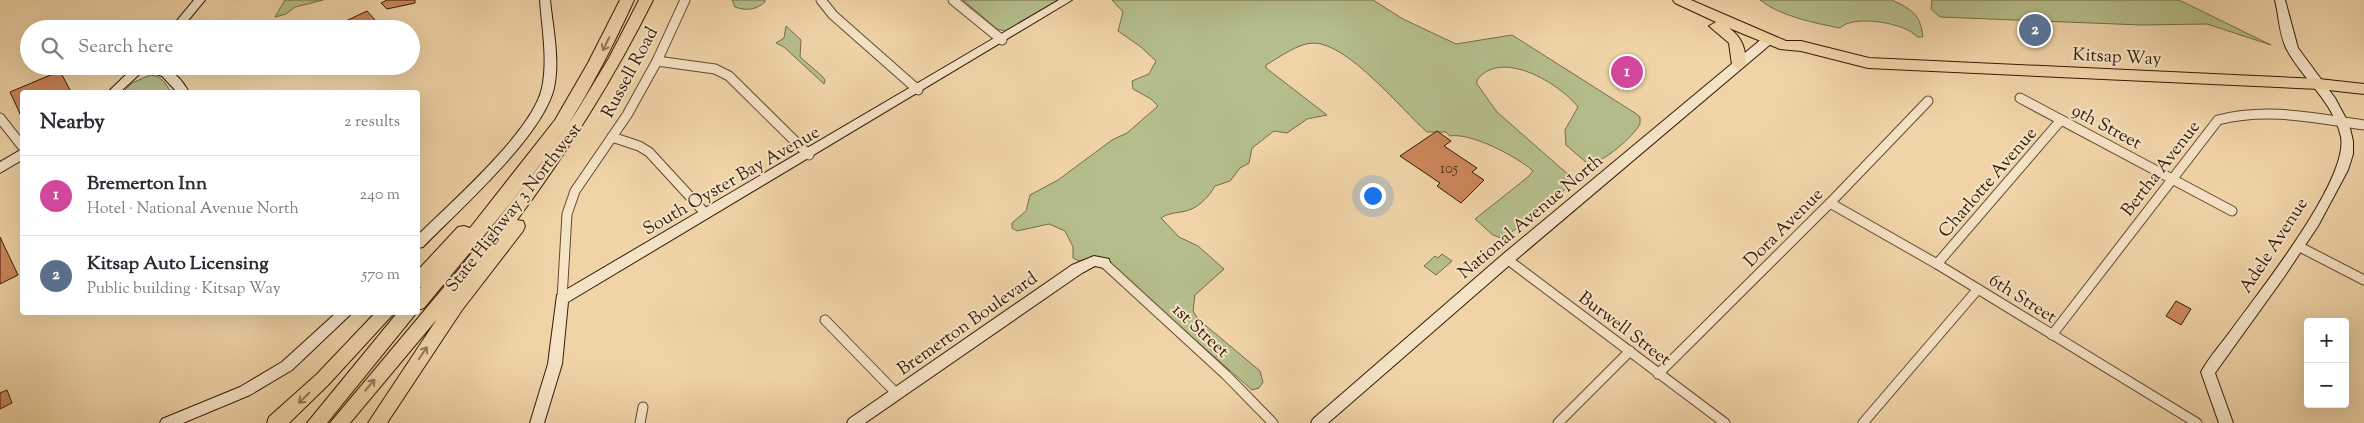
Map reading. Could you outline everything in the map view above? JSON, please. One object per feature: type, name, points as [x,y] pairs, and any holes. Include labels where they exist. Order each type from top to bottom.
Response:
[{"type":"highway","name":"State Highway 3 Northwest","points":[[420,301],[506,197],[543,147],[603,50],[627,0]]},
{"type":"highway","name":"State Highway 3 Northwest","points":[[339,423],[545,172],[583,117],[613,67],[646,0]]},
{"type":"highway","points":[[377,423],[456,305],[571,152],[588,123],[613,67]]},
{"type":"highway","points":[[420,278],[512,179],[575,98]]},
{"type":"highway","points":[[276,423],[323,379],[384,315]]},
{"type":"highway","points":[[316,423],[406,315]]},
{"type":"main road","points":[[1675,0],[1690,13],[1723,29],[1736,41],[1740,51],[1739,65]]},
{"type":"main road","name":"Kitsap Way","points":[[1680,0],[1798,53],[1857,65],[1868,63],[2319,84],[2364,89]]},
{"type":"street","points":[[183,20],[200,0]]},
{"type":"street","points":[[420,241],[488,172],[536,114],[548,90],[550,56],[545,0]]},
{"type":"street","name":"Russell Road","points":[[562,299],[566,214],[575,191],[627,115],[657,62],[685,0]]},
{"type":"street","points":[[821,0],[834,16],[918,90]]},
{"type":"street","points":[[953,0],[1002,40]]},
{"type":"street","name":"South Oyster Bay Avenue","points":[[562,299],[809,155],[1067,0]]},
{"type":"street","name":"Adele Avenue","points":[[2226,423],[2208,372],[2298,246],[2343,168],[2347,137],[2331,99],[2291,47],[2280,0]]},
{"type":"street","name":"National Avenue North","points":[[1318,423],[1507,258],[1768,40]]},
{"type":"street","points":[[657,62],[715,69],[729,76],[809,155]]},
{"type":"street","points":[[115,90],[132,75]]},
{"type":"street","points":[[168,75],[182,90]]},
{"type":"street","name":"9th Street","points":[[2020,98],[2232,211]]},
{"type":"street","name":"Dora Avenue","points":[[1658,374],[1830,203],[1928,101]]},
{"type":"street","name":"Bertha Avenue","points":[[2052,335],[2218,120],[2258,113],[2297,115],[2364,125]]},
{"type":"street","points":[[0,118],[20,143]]},
{"type":"street","name":"Charlotte Avenue","points":[[1937,264],[2061,120]]},
{"type":"street","points":[[612,137],[639,146],[649,152],[706,214]]},
{"type":"street","points":[[0,168],[20,155]]},
{"type":"street","name":"6th Street","points":[[1830,203],[1937,264],[2197,423]]},
{"type":"street","points":[[2298,246],[2364,280]]},
{"type":"street","name":"Burwell Street","points":[[1507,258],[1724,423]]},
{"type":"street","name":"Bremerton Boulevard","points":[[854,423],[1077,269],[1094,261],[1104,263]]},
{"type":"street","name":"1st Street","points":[[1104,263],[1226,375],[1273,423]]},
{"type":"street","points":[[1863,423],[1978,289]]},
{"type":"street","points":[[537,423],[555,364],[562,299]]},
{"type":"street","points":[[167,423],[245,391],[286,366],[344,315]]},
{"type":"street","points":[[825,320],[898,394]]},
{"type":"street","points":[[1558,423],[1630,351]]},
{"type":"street","points":[[640,423],[643,407]]},
{"type":"green space","points":[[285,0],[323,0],[295,7],[286,14],[275,17]]},
{"type":"green space","points":[[732,0],[765,0],[765,2],[758,7],[743,9],[735,7]]},
{"type":"green space","points":[[963,0],[1058,0],[1005,31],[997,29]]},
{"type":"green space","points":[[1112,0],[1373,0],[1403,19],[1456,44],[1512,35],[1635,113],[1640,117],[1640,124],[1609,155],[1588,164],[1566,145],[1565,130],[1578,107],[1569,98],[1558,88],[1529,72],[1500,67],[1487,71],[1477,80],[1477,84],[1497,112],[1571,177],[1573,181],[1515,230],[1501,238],[1493,235],[1475,219],[1528,177],[1533,171],[1526,165],[1493,147],[1469,138],[1450,136],[1446,132],[1427,132],[1359,66],[1328,46],[1314,43],[1302,45],[1266,65],[1266,68],[1327,115],[1307,119],[1287,133],[1274,131],[1252,148],[1249,163],[1240,168],[1230,181],[1215,186],[1205,199],[1192,209],[1161,218],[1179,237],[1198,246],[1224,269],[1195,295],[1193,311],[1198,319],[1260,371],[1263,382],[1259,388],[1252,390],[1175,322],[1092,258],[1079,261],[1073,258],[1073,247],[1065,231],[1049,224],[1017,231],[1012,228],[1012,223],[1026,211],[1030,195],[1058,180],[1112,140],[1127,133],[1158,106],[1151,99],[1133,89],[1132,81],[1149,74],[1156,61],[1141,47],[1118,31],[1123,12]]},
{"type":"green space","points":[[1760,0],[1892,0],[1914,13],[1920,22],[1923,37],[1917,37],[1911,32],[1892,24],[1880,22],[1856,22],[1840,28],[1819,24],[1787,15]]},
{"type":"green space","points":[[1932,0],[2179,0],[2271,45],[2207,24],[2141,25],[1940,17],[1931,9]]},
{"type":"green space","points":[[786,26],[801,40],[800,57],[822,76],[825,80],[824,84],[784,47],[776,43],[784,38]]},
{"type":"green space","points":[[150,75],[160,78],[170,90],[125,90],[132,83]]},
{"type":"green space","points":[[1442,254],[1452,261],[1436,275],[1424,266],[1435,256],[1438,258]]},
{"type":"building","points":[[387,0],[415,0],[415,3],[387,9],[381,3]]},
{"type":"building","points":[[367,11],[375,20],[348,20]]},
{"type":"building","points":[[50,75],[62,75],[70,90],[20,90],[20,114],[10,92]]},
{"type":"building","points":[[1437,131],[1451,141],[1444,146],[1477,168],[1472,172],[1484,180],[1461,203],[1437,186],[1440,183],[1400,156]]},
{"type":"building","points":[[0,237],[18,275],[0,284]]},
{"type":"building","points":[[2176,301],[2191,309],[2181,325],[2166,316]]},
{"type":"building","points":[[7,390],[12,403],[0,409],[0,393]]},
{"type":"place","name":"Kitsap Auto Licensing","points":[[2035,30]]},
{"type":"place","name":"Bremerton Inn","points":[[1627,72]]}]
